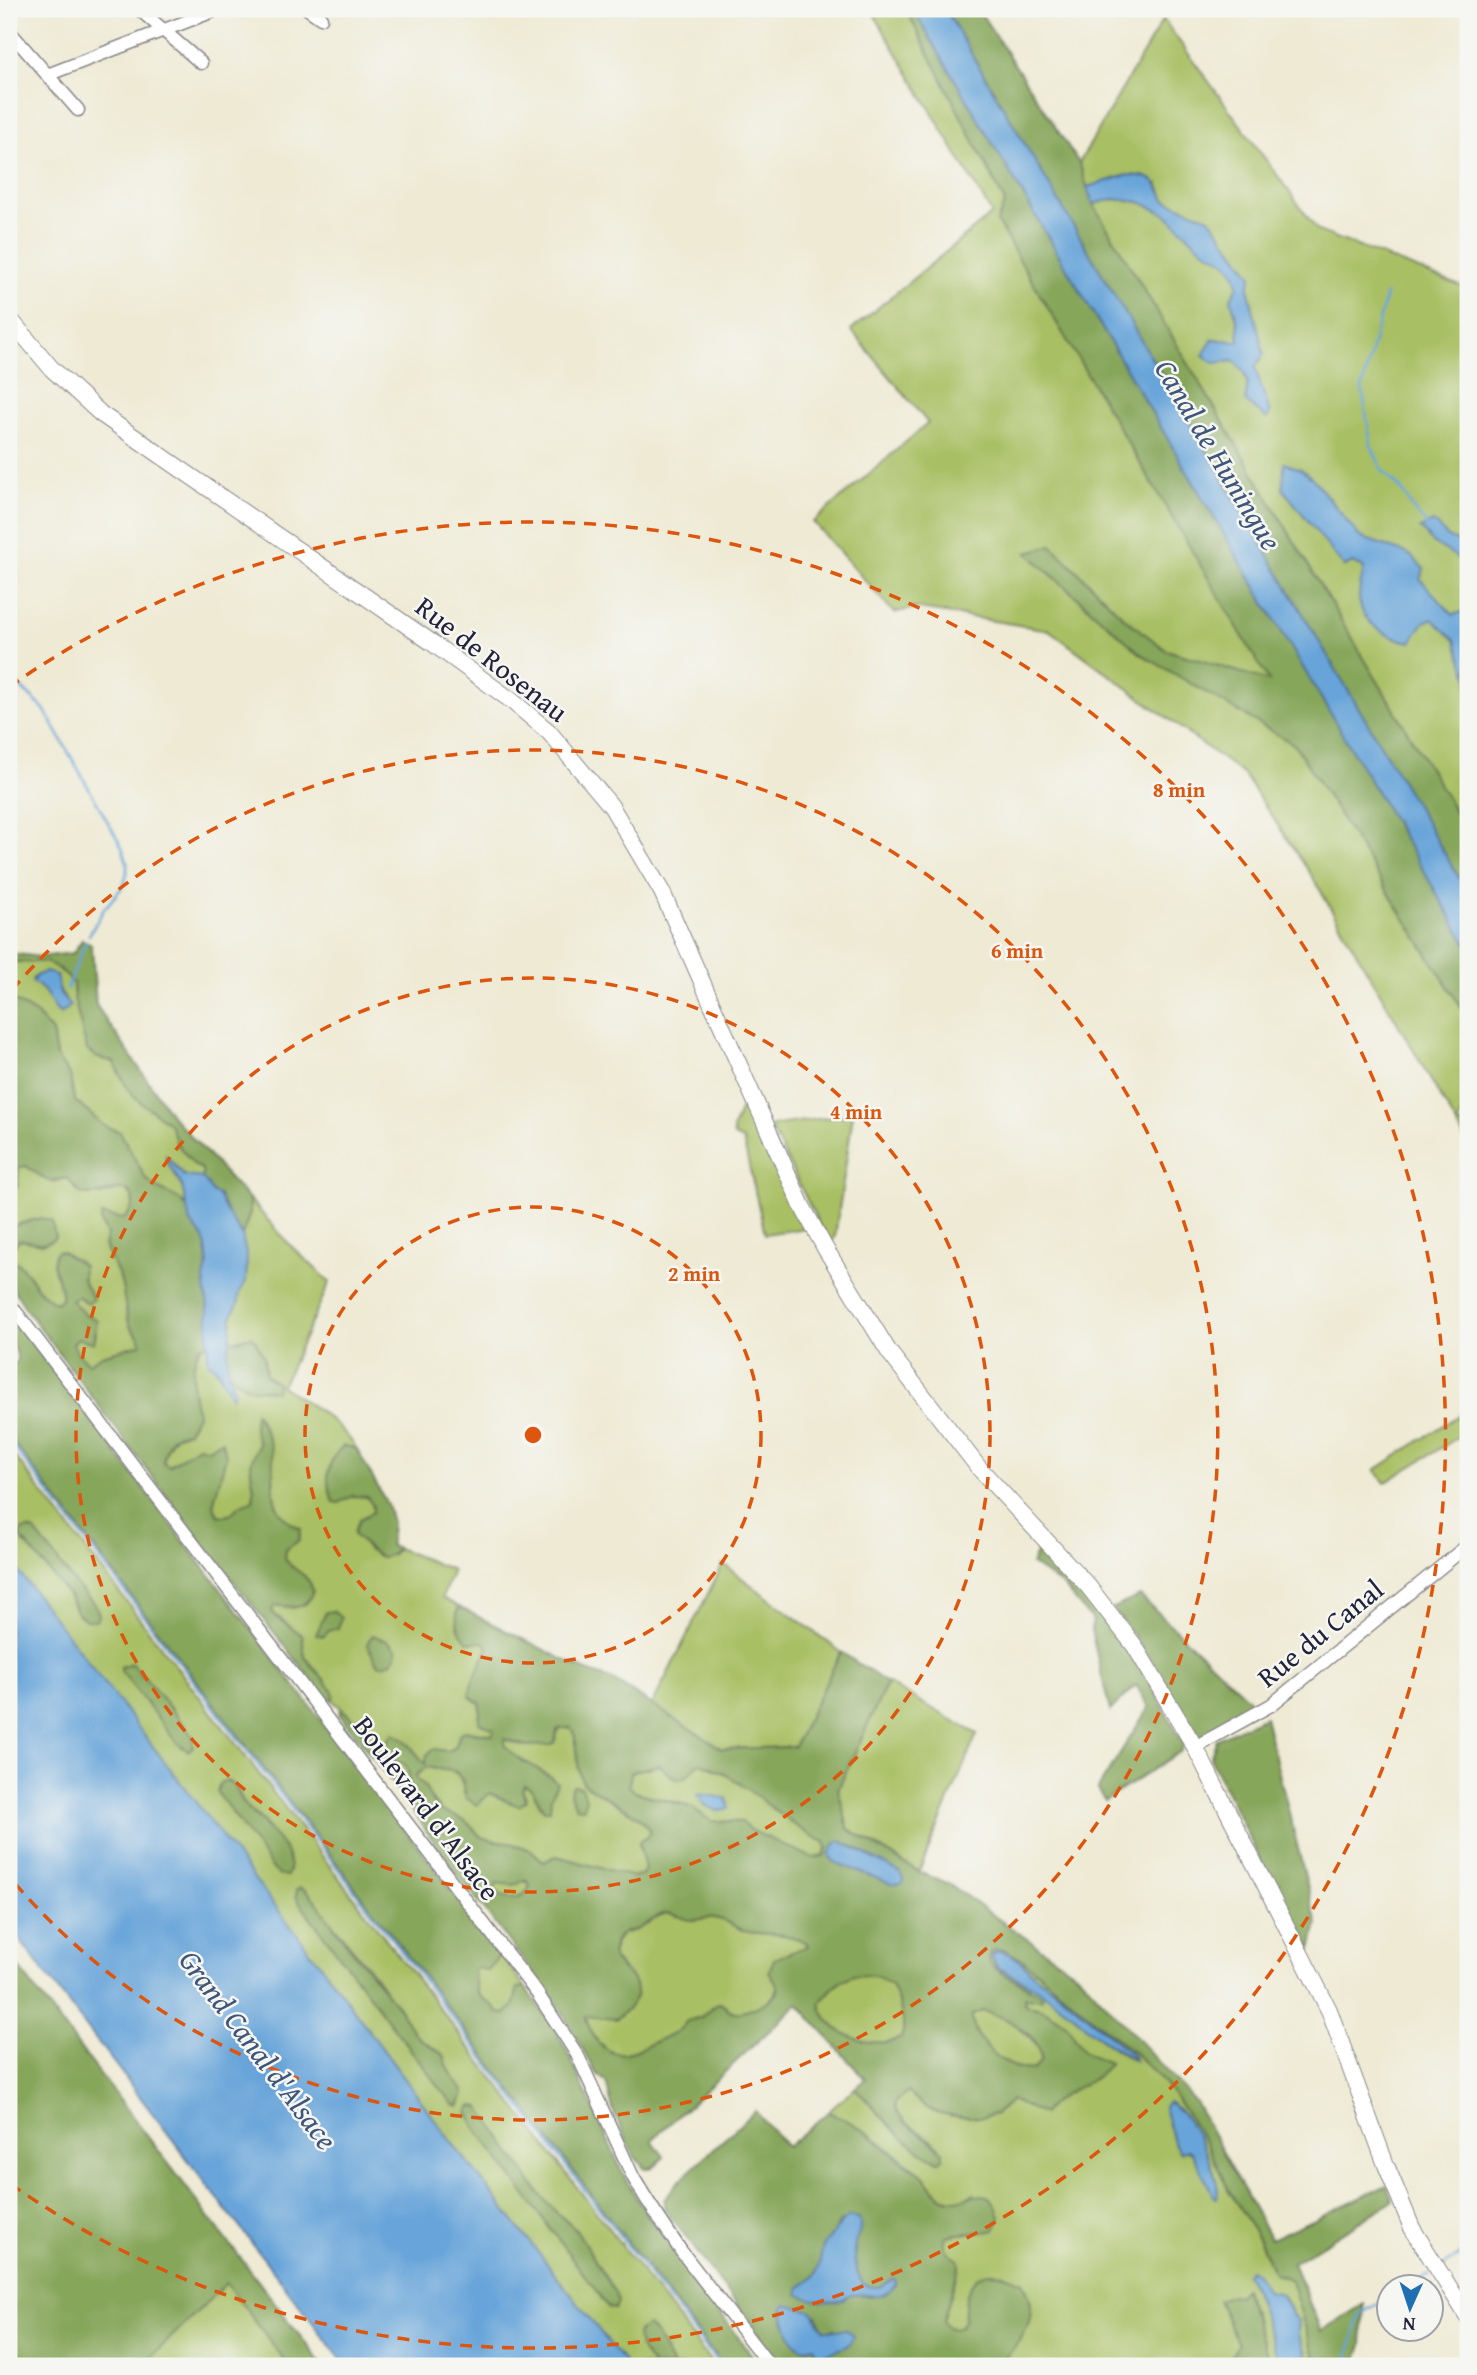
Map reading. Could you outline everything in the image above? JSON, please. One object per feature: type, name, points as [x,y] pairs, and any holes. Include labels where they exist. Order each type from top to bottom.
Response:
[{"type":"main road","name":"Rue de Rosenau","points":[[9,318],[52,369],[101,414],[512,701],[550,732],[611,806],[662,892],[802,1206],[889,1352],[971,1457],[1088,1586],[1134,1645],[1195,1747],[1329,2010],[1412,2228],[1468,2317]]},
{"type":"street","points":[[139,9],[201,63]]},
{"type":"street","points":[[47,75],[219,9]]},
{"type":"street","points":[[308,9],[321,18]]},
{"type":"street","points":[[9,31],[78,110]]},
{"type":"street","name":"Boulevard d'Alsace","points":[[9,1303],[537,1993],[578,2056],[633,2177],[647,2200],[681,2250],[770,2366]]},
{"type":"street","name":"Rue du Canal","points":[[1195,1747],[1271,1706],[1468,1545]]},
{"type":"green space","points":[[871,9],[906,9],[1005,202],[997,222],[1270,682],[1166,650],[1123,617],[1051,545],[1028,554],[1141,654],[1295,745],[1468,1018],[1468,1104],[1457,1124],[1468,1126],[1468,1144],[1312,876],[1244,775],[1049,630],[914,608],[894,613],[813,522],[928,423],[851,330],[992,214]]},
{"type":"green space","points":[[906,9],[913,9],[1468,946],[1468,1018],[1295,745],[1141,654],[1027,553],[1051,545],[1123,617],[1166,650],[1269,681],[997,222],[1005,202]]},
{"type":"green space","points":[[945,9],[978,9],[1079,163],[1093,204],[1468,833],[1468,893]]},
{"type":"green space","points":[[1163,19],[1318,231],[1468,289],[1468,545],[1449,538],[1433,522],[1452,553],[1468,564],[1468,610],[1453,615],[1419,579],[1424,569],[1409,554],[1360,537],[1314,480],[1301,469],[1283,489],[1344,566],[1353,563],[1364,568],[1359,598],[1365,616],[1424,622],[1432,619],[1455,640],[1468,677],[1468,833],[1093,204],[1114,199],[1140,202],[1167,214],[1201,248],[1229,263],[1238,285],[1231,299],[1238,323],[1239,342],[1213,339],[1214,363],[1234,361],[1239,366],[1246,379],[1245,401],[1259,383],[1255,366],[1264,354],[1248,288],[1252,276],[1209,218],[1165,200],[1158,183],[1127,175],[1087,187],[1079,163]]},
{"type":"green space","points":[[82,940],[90,943],[92,948],[96,1005],[172,1116],[249,1199],[250,1213],[242,1235],[219,1195],[213,1193],[203,1178],[202,1169],[195,1166],[177,1144],[170,1124],[139,1101],[127,1088],[114,1062],[96,1057],[87,1050],[73,983],[60,969],[46,962],[15,962],[9,968],[9,953],[40,957],[73,953]]},
{"type":"green space","points":[[15,962],[46,962],[55,966],[73,983],[87,1050],[96,1057],[114,1062],[119,1074],[139,1101],[170,1124],[177,1144],[195,1166],[202,1169],[203,1178],[186,1177],[167,1157],[167,1162],[182,1186],[187,1207],[146,1179],[120,1132],[104,1126],[75,1101],[71,1081],[56,1056],[52,1032],[37,1015],[9,997],[9,968]],"holes":[[[39,974],[57,977],[68,1008],[65,1010],[54,1008],[47,992],[32,979]]]},
{"type":"green space","points":[[9,997],[37,1015],[52,1032],[56,1056],[71,1077],[75,1101],[104,1126],[120,1132],[146,1179],[187,1207],[190,1222],[203,1238],[208,1263],[204,1279],[208,1308],[208,1344],[200,1346],[193,1370],[194,1397],[198,1413],[188,1432],[176,1435],[171,1440],[163,1462],[169,1466],[198,1446],[208,1449],[222,1441],[226,1456],[213,1505],[218,1515],[230,1515],[239,1506],[253,1500],[251,1463],[259,1444],[254,1430],[255,1413],[258,1417],[271,1448],[277,1506],[289,1522],[301,1529],[299,1540],[286,1550],[285,1558],[308,1580],[313,1591],[299,1607],[276,1605],[272,1610],[276,1617],[302,1635],[305,1657],[332,1689],[332,1700],[323,1694],[191,1528],[28,1312],[9,1282],[9,1257],[16,1261],[48,1299],[56,1303],[61,1299],[61,1293],[53,1263],[57,1251],[63,1252],[83,1266],[82,1279],[93,1299],[88,1304],[78,1296],[71,1300],[83,1313],[97,1320],[94,1343],[78,1338],[73,1343],[77,1353],[89,1363],[102,1355],[141,1344],[128,1320],[121,1281],[107,1252],[107,1234],[100,1221],[102,1215],[124,1219],[133,1203],[130,1192],[119,1190],[96,1195],[81,1194],[67,1178],[48,1181],[26,1166],[19,1167],[18,1186],[9,1196]]},
{"type":"green space","points":[[751,1107],[806,1228],[765,1234],[743,1140],[734,1136],[733,1129],[741,1108]]},
{"type":"green space","points":[[853,1114],[835,1237],[832,1241],[827,1240],[770,1126]]},
{"type":"green space","points":[[26,1166],[50,1182],[67,1178],[77,1191],[101,1195],[122,1189],[132,1195],[133,1207],[124,1219],[101,1224],[107,1234],[104,1245],[120,1277],[131,1328],[139,1336],[141,1344],[102,1355],[89,1363],[73,1347],[78,1338],[94,1343],[96,1333],[93,1318],[83,1313],[71,1300],[78,1296],[84,1302],[92,1296],[84,1284],[80,1263],[74,1259],[53,1264],[61,1286],[61,1299],[56,1303],[9,1258],[19,1240],[43,1244],[41,1218],[15,1225],[9,1230],[9,1196],[14,1192],[19,1167]]},
{"type":"green space","points":[[249,1199],[292,1247],[330,1282],[282,1386],[332,1421],[356,1448],[343,1446],[328,1483],[332,1498],[358,1495],[369,1499],[373,1512],[360,1519],[354,1532],[369,1551],[393,1554],[397,1548],[453,1570],[442,1598],[459,1607],[459,1625],[468,1642],[484,1642],[488,1647],[471,1698],[481,1704],[479,1722],[494,1729],[493,1735],[471,1731],[460,1733],[455,1748],[447,1751],[433,1749],[427,1755],[426,1765],[406,1741],[392,1734],[386,1751],[405,1764],[409,1774],[408,1783],[403,1782],[349,1715],[332,1700],[332,1689],[305,1657],[302,1635],[273,1613],[272,1607],[276,1605],[293,1608],[306,1604],[313,1591],[308,1580],[285,1558],[286,1550],[299,1540],[301,1529],[289,1522],[276,1506],[271,1448],[258,1417],[255,1414],[254,1430],[259,1444],[251,1463],[253,1500],[230,1515],[218,1515],[213,1505],[226,1456],[221,1441],[208,1449],[198,1446],[169,1466],[163,1462],[171,1441],[176,1435],[184,1434],[198,1413],[192,1378],[195,1360],[202,1345],[208,1344],[208,1358],[230,1394],[228,1373],[243,1385],[269,1391],[273,1379],[266,1376],[264,1358],[254,1338],[246,1337],[230,1342],[232,1314],[246,1281],[247,1258],[242,1235],[250,1213]],"holes":[[[371,1637],[389,1642],[397,1651],[377,1663],[367,1644]]]},
{"type":"green space","points":[[41,1218],[52,1221],[55,1237],[47,1243],[19,1240],[9,1254],[9,1230],[15,1225]]},
{"type":"green space","points":[[9,1313],[501,1955],[487,1970],[476,1968],[474,1971],[479,1995],[498,2013],[506,2014],[513,2006],[518,1988],[525,1987],[566,2049],[626,2180],[651,2221],[760,2366],[723,2366],[9,1437],[9,1365],[16,1363],[17,1359],[9,1337]]},
{"type":"green space","points":[[251,1336],[264,1357],[266,1376],[278,1383],[276,1391],[249,1388],[228,1373],[227,1354],[230,1342]]},
{"type":"green space","points":[[1468,1409],[1468,1431],[1385,1483],[1375,1470]]},
{"type":"green space","points":[[344,1446],[356,1448],[387,1504],[392,1523],[390,1545],[397,1548],[385,1557],[375,1554],[355,1536],[360,1519],[373,1512],[373,1506],[367,1497],[352,1496],[339,1503],[334,1502],[331,1495],[328,1479],[330,1464]]},
{"type":"green space","points":[[9,1449],[714,2366],[673,2366],[656,2334],[648,2326],[645,2356],[653,2366],[627,2366],[450,2140],[319,1963],[9,1560],[9,1512],[12,1500],[9,1491]],"holes":[[[35,1531],[77,1586],[96,1606],[77,1613],[54,1575],[23,1542]],[[132,1663],[186,1727],[121,1667]],[[220,1783],[238,1791],[245,1805],[264,1822],[289,1858]],[[305,1890],[373,1973],[415,2034],[444,2055],[448,2068],[464,2093],[460,2105],[453,2104],[296,1896]],[[480,2108],[534,2187],[577,2231],[615,2309],[609,2308],[475,2127],[468,2112]]]},
{"type":"green space","points":[[22,1530],[35,1531],[77,1586],[96,1606],[99,1615],[96,1620],[86,1620],[77,1613],[70,1597],[20,1536]]},
{"type":"green space","points":[[1041,1543],[1087,1594],[1135,1657],[1184,1744],[1181,1751],[1105,1801],[1097,1790],[1149,1707],[1136,1685],[1110,1711],[1091,1630],[1093,1621],[1061,1584],[1031,1564]]},
{"type":"green space","points":[[723,1564],[841,1652],[794,1747],[722,1749],[652,1705]]},
{"type":"green space","points":[[1140,1596],[1258,1708],[1202,1738],[1195,1735],[1155,1665],[1113,1608]]},
{"type":"green space","points":[[459,1607],[584,1670],[613,1680],[722,1749],[794,1747],[841,1652],[887,1683],[838,1789],[848,1829],[919,1872],[947,1883],[1080,1976],[1195,2102],[1271,2239],[1387,2185],[1393,2201],[1293,2263],[1321,2331],[1364,2304],[1362,2345],[1355,2366],[1317,2366],[1291,2280],[1274,2273],[1260,2241],[1228,2189],[1208,2146],[1161,2080],[1140,2058],[1023,1960],[1005,1950],[993,1950],[989,1962],[1042,1996],[1042,1999],[1025,1997],[1024,2003],[1042,2009],[1066,2024],[1084,2052],[1109,2063],[1097,2076],[1059,2098],[1043,2114],[1011,2100],[996,2114],[962,2117],[939,2113],[923,2106],[908,2091],[895,2103],[897,2111],[907,2124],[943,2152],[943,2158],[939,2161],[914,2147],[855,2088],[865,2079],[798,2004],[652,2140],[664,2157],[653,2167],[645,2169],[634,2156],[620,2127],[606,2082],[594,2071],[560,2008],[339,1714],[340,1710],[349,1715],[403,1782],[408,1783],[409,1774],[405,1764],[388,1759],[386,1742],[393,1733],[406,1741],[425,1764],[427,1755],[433,1749],[447,1751],[455,1748],[460,1733],[464,1731],[493,1735],[493,1729],[479,1722],[481,1704],[469,1695],[488,1647],[484,1642],[468,1642],[465,1638],[458,1626]],"holes":[[[571,1728],[583,1782],[631,1812],[650,1831],[648,1837],[639,1842],[645,1869],[642,1875],[634,1877],[556,1856],[544,1862],[531,1850],[481,1837],[465,1820],[441,1811],[433,1803],[424,1785],[417,1780],[416,1775],[427,1767],[456,1772],[463,1781],[466,1798],[477,1805],[490,1793],[519,1806],[526,1801],[522,1790],[525,1785],[533,1791],[544,1810],[550,1810],[557,1783],[515,1756],[504,1744],[505,1739],[527,1746],[552,1745],[557,1730]],[[700,1763],[716,1769],[793,1824],[825,1842],[827,1848],[824,1856],[813,1858],[750,1830],[742,1822],[711,1821],[691,1807],[635,1792],[629,1786],[631,1772],[659,1765],[680,1779],[688,1775]],[[850,1845],[899,1872],[891,1884],[834,1862],[829,1855],[832,1850]],[[528,1881],[530,1886],[523,1895],[508,1898],[494,1889],[497,1883],[513,1885]],[[667,1913],[693,1920],[715,1918],[749,1932],[800,1939],[808,1946],[774,1959],[769,1971],[777,1983],[778,1991],[765,2003],[736,2012],[718,2003],[701,2017],[687,2021],[676,2032],[642,2048],[625,2053],[609,2051],[594,2036],[586,2016],[615,2019],[627,2010],[636,1997],[635,1983],[614,1960],[614,1946],[622,1934],[638,1929]],[[854,1975],[877,1976],[891,1985],[903,2019],[901,2038],[890,2042],[865,2041],[841,2032],[831,2024],[820,2003],[843,1980]],[[982,2011],[1011,2022],[1029,2034],[1040,2051],[1041,2060],[1035,2069],[1014,2067],[985,2045],[973,2025],[972,2015]]]},
{"type":"green space","points":[[333,1611],[341,1618],[338,1628],[328,1631],[324,1636],[316,1635],[326,1612]]},
{"type":"green space","points":[[373,1635],[389,1642],[396,1649],[396,1656],[390,1663],[380,1665],[375,1660],[367,1644]]},
{"type":"green space","points":[[132,1663],[193,1737],[193,1747],[188,1751],[177,1743],[121,1671],[121,1667]]},
{"type":"green space","points":[[887,1683],[977,1734],[919,1872],[848,1828],[838,1789]]},
{"type":"green space","points":[[1265,1717],[1317,1924],[1311,1950],[1306,1953],[1210,1758],[1217,1739]]},
{"type":"green space","points":[[561,1728],[572,1728],[575,1734],[589,1787],[643,1820],[650,1831],[648,1837],[639,1843],[645,1869],[642,1875],[634,1877],[557,1856],[544,1862],[531,1850],[481,1837],[465,1820],[441,1811],[417,1780],[416,1775],[427,1767],[452,1771],[460,1778],[464,1793],[481,1802],[484,1795],[490,1793],[510,1803],[526,1797],[522,1790],[525,1785],[533,1791],[541,1807],[549,1810],[551,1777],[511,1753],[503,1744],[505,1739],[523,1746],[555,1734]]},
{"type":"green space","points":[[701,1763],[733,1779],[793,1824],[825,1842],[824,1856],[813,1858],[763,1836],[741,1822],[711,1821],[683,1804],[635,1792],[629,1786],[631,1772],[659,1765],[675,1779],[683,1777]]},
{"type":"green space","points":[[226,1780],[283,1847],[290,1866],[287,1876],[279,1875],[273,1869],[217,1792],[220,1783]]},
{"type":"green space","points":[[574,1785],[582,1787],[586,1799],[584,1808],[576,1807],[570,1794]]},
{"type":"green space","points":[[522,1881],[530,1883],[529,1890],[516,1898],[502,1896],[494,1889],[497,1883],[513,1885]]},
{"type":"green space","points":[[300,1888],[316,1901],[398,2007],[415,2034],[444,2055],[448,2068],[464,2093],[459,2106],[453,2104],[302,1906],[296,1896]]},
{"type":"green space","points":[[667,1913],[690,1920],[715,1918],[749,1932],[793,1937],[807,1943],[808,1947],[792,1953],[772,1978],[777,1984],[777,1991],[758,2007],[735,2012],[721,2003],[701,2017],[687,2021],[676,2032],[642,2048],[625,2053],[609,2051],[594,2036],[586,2016],[615,2019],[627,2010],[636,1997],[622,1967],[612,1955],[615,1944],[622,1934],[636,1930]]},
{"type":"green space","points":[[993,1950],[1005,1950],[1023,1960],[1140,2058],[1179,2102],[1208,2146],[1228,2189],[1260,2241],[1274,2273],[1291,2280],[1317,2366],[1312,2366],[1298,2335],[1295,2319],[1283,2296],[1267,2291],[1253,2271],[1246,2273],[1281,2366],[1270,2366],[1245,2289],[1238,2296],[1234,2296],[1238,2344],[1227,2366],[996,2366],[1024,2333],[1031,2309],[1023,2282],[1002,2273],[965,2308],[960,2327],[948,2327],[943,2321],[959,2267],[958,2259],[946,2250],[943,2242],[946,2236],[967,2233],[974,2194],[958,2200],[943,2197],[920,2173],[876,2139],[828,2112],[855,2088],[893,2129],[915,2147],[943,2158],[936,2144],[911,2126],[898,2112],[895,2103],[908,2091],[923,2106],[949,2115],[982,2117],[996,2114],[1011,2100],[1043,2114],[1055,2099],[1095,2078],[1109,2063],[1084,2052],[1066,2024],[1049,2012],[1027,2006],[1023,1999],[1031,1999],[1029,1987],[995,1968],[989,1962]],"holes":[[[993,1953],[1021,1960],[1034,1976],[1062,1994],[1134,2057],[1131,2060],[1091,2032],[1073,2014],[1033,1985],[997,1967],[992,1960]],[[1164,2107],[1179,2109],[1197,2138],[1218,2189],[1213,2194],[1192,2153],[1188,2150],[1180,2152],[1175,2145]]]},
{"type":"green space","points":[[9,1955],[323,2366],[289,2366],[226,2283],[142,2366],[9,2366]]},
{"type":"green space","points":[[501,1955],[525,1987],[517,1992],[513,2006],[506,2014],[498,2013],[479,1995],[474,1971],[476,1968],[488,1970]]},
{"type":"green space","points":[[854,1975],[877,1976],[891,1985],[903,2019],[901,2038],[877,2043],[864,2041],[841,2032],[831,2024],[820,2003],[835,1986]]},
{"type":"green space","points":[[982,2011],[1001,2015],[1019,2027],[1039,2048],[1041,2060],[1035,2069],[1014,2067],[985,2045],[973,2025],[972,2015]]},
{"type":"green space","points":[[472,2106],[480,2107],[534,2187],[577,2231],[615,2293],[618,2302],[615,2309],[609,2308],[475,2127],[468,2112]]},
{"type":"green space","points":[[755,2111],[787,2147],[828,2112],[850,2122],[920,2173],[940,2196],[948,2200],[982,2195],[989,2197],[1000,2218],[994,2230],[946,2236],[945,2247],[958,2259],[959,2267],[943,2321],[948,2327],[956,2329],[960,2326],[964,2320],[969,2288],[974,2280],[981,2275],[996,2273],[1023,2282],[1031,2306],[1024,2333],[996,2366],[783,2366],[664,2208],[664,2199],[680,2180]],"holes":[[[841,2221],[860,2221],[855,2254],[857,2270],[863,2284],[879,2287],[893,2278],[883,2295],[870,2297],[854,2294],[835,2301],[818,2299],[809,2282]],[[782,2310],[817,2315],[824,2331],[835,2329],[833,2349],[826,2354],[816,2353],[815,2346],[798,2345],[785,2323]]]},
{"type":"green space","points":[[226,2283],[289,2366],[142,2366]]},
{"type":"green space","points":[[1244,2289],[1270,2366],[1227,2366],[1238,2344],[1218,2300],[1231,2295],[1238,2296]]},
{"type":"green space","points":[[648,2326],[656,2334],[673,2366],[653,2366],[644,2354],[638,2336],[639,2331]]},
{"type":"water","points":[[913,9],[945,9],[1468,893],[1468,946]]},
{"type":"water","points":[[1127,175],[1151,179],[1165,200],[1209,218],[1252,276],[1248,288],[1264,354],[1255,367],[1270,413],[1267,419],[1245,401],[1247,379],[1234,361],[1214,363],[1203,355],[1213,339],[1239,342],[1238,323],[1231,299],[1238,285],[1235,274],[1228,263],[1201,248],[1166,214],[1140,202],[1114,199],[1093,204],[1087,187]]},
{"type":"water","points":[[1284,463],[1301,469],[1314,480],[1360,537],[1409,554],[1424,569],[1420,579],[1453,615],[1468,610],[1468,677],[1455,640],[1432,619],[1424,622],[1411,642],[1393,637],[1370,622],[1364,615],[1359,597],[1364,568],[1353,563],[1344,567],[1283,489]]},
{"type":"water","points":[[1433,522],[1449,538],[1468,545],[1468,564],[1432,542],[1420,528]]},
{"type":"water","points":[[46,972],[56,975],[60,993],[70,1006],[61,1014],[43,990],[32,982],[37,975]]},
{"type":"water","points":[[166,1156],[184,1176],[203,1178],[213,1193],[218,1195],[242,1235],[247,1258],[246,1281],[232,1314],[227,1352],[228,1373],[234,1391],[232,1397],[208,1358],[208,1308],[204,1279],[208,1263],[206,1247],[203,1238],[190,1222],[182,1186]]},
{"type":"water","name":"Grand Canal d'Alsace","points":[[9,1559],[319,1963],[450,2140],[627,2366],[346,2366],[9,1926]]},
{"type":"water","points":[[698,1794],[726,1798],[729,1808],[710,1808],[702,1802]]},
{"type":"water","points":[[841,1841],[899,1872],[903,1879],[902,1884],[891,1884],[834,1862],[829,1855],[835,1843]]},
{"type":"water","points":[[997,1951],[1015,1957],[1131,2054],[1134,2060],[1091,2032],[1073,2014],[1033,1986],[997,1967],[992,1956]]},
{"type":"water","points":[[1168,2102],[1185,2117],[1203,2145],[1215,2175],[1217,2198],[1214,2197],[1192,2153],[1188,2150],[1180,2152],[1175,2145],[1164,2107]]},
{"type":"water","points":[[850,2216],[859,2218],[860,2222],[854,2255],[863,2284],[879,2287],[893,2278],[895,2285],[880,2296],[859,2294],[833,2302],[798,2294],[800,2287],[817,2272],[826,2242]]},
{"type":"water","points":[[1250,2269],[1267,2291],[1281,2294],[1292,2315],[1299,2321],[1298,2335],[1312,2366],[1281,2366],[1246,2273]]},
{"type":"water","points":[[787,2304],[812,2311],[824,2330],[846,2330],[853,2336],[851,2341],[845,2347],[822,2355],[816,2353],[814,2346],[799,2346],[791,2336],[786,2322],[783,2310]]},
{"type":"waterway","points":[[1386,294],[1362,388],[1371,445],[1382,470],[1401,489],[1415,512],[1427,525]]},
{"type":"waterway","points":[[9,679],[44,709],[122,847],[127,862],[124,885],[104,909],[89,935]]},
{"type":"waterway","points":[[67,989],[86,941]]},
{"type":"waterway","points":[[9,1441],[720,2366]]},
{"type":"waterway","points":[[1444,2266],[1468,2246]]},
{"type":"waterway","points":[[1346,2366],[1360,2314],[1376,2305]]},
{"type":"water label","name":"Canal de Huningue","points":[[1218,455]]}]
